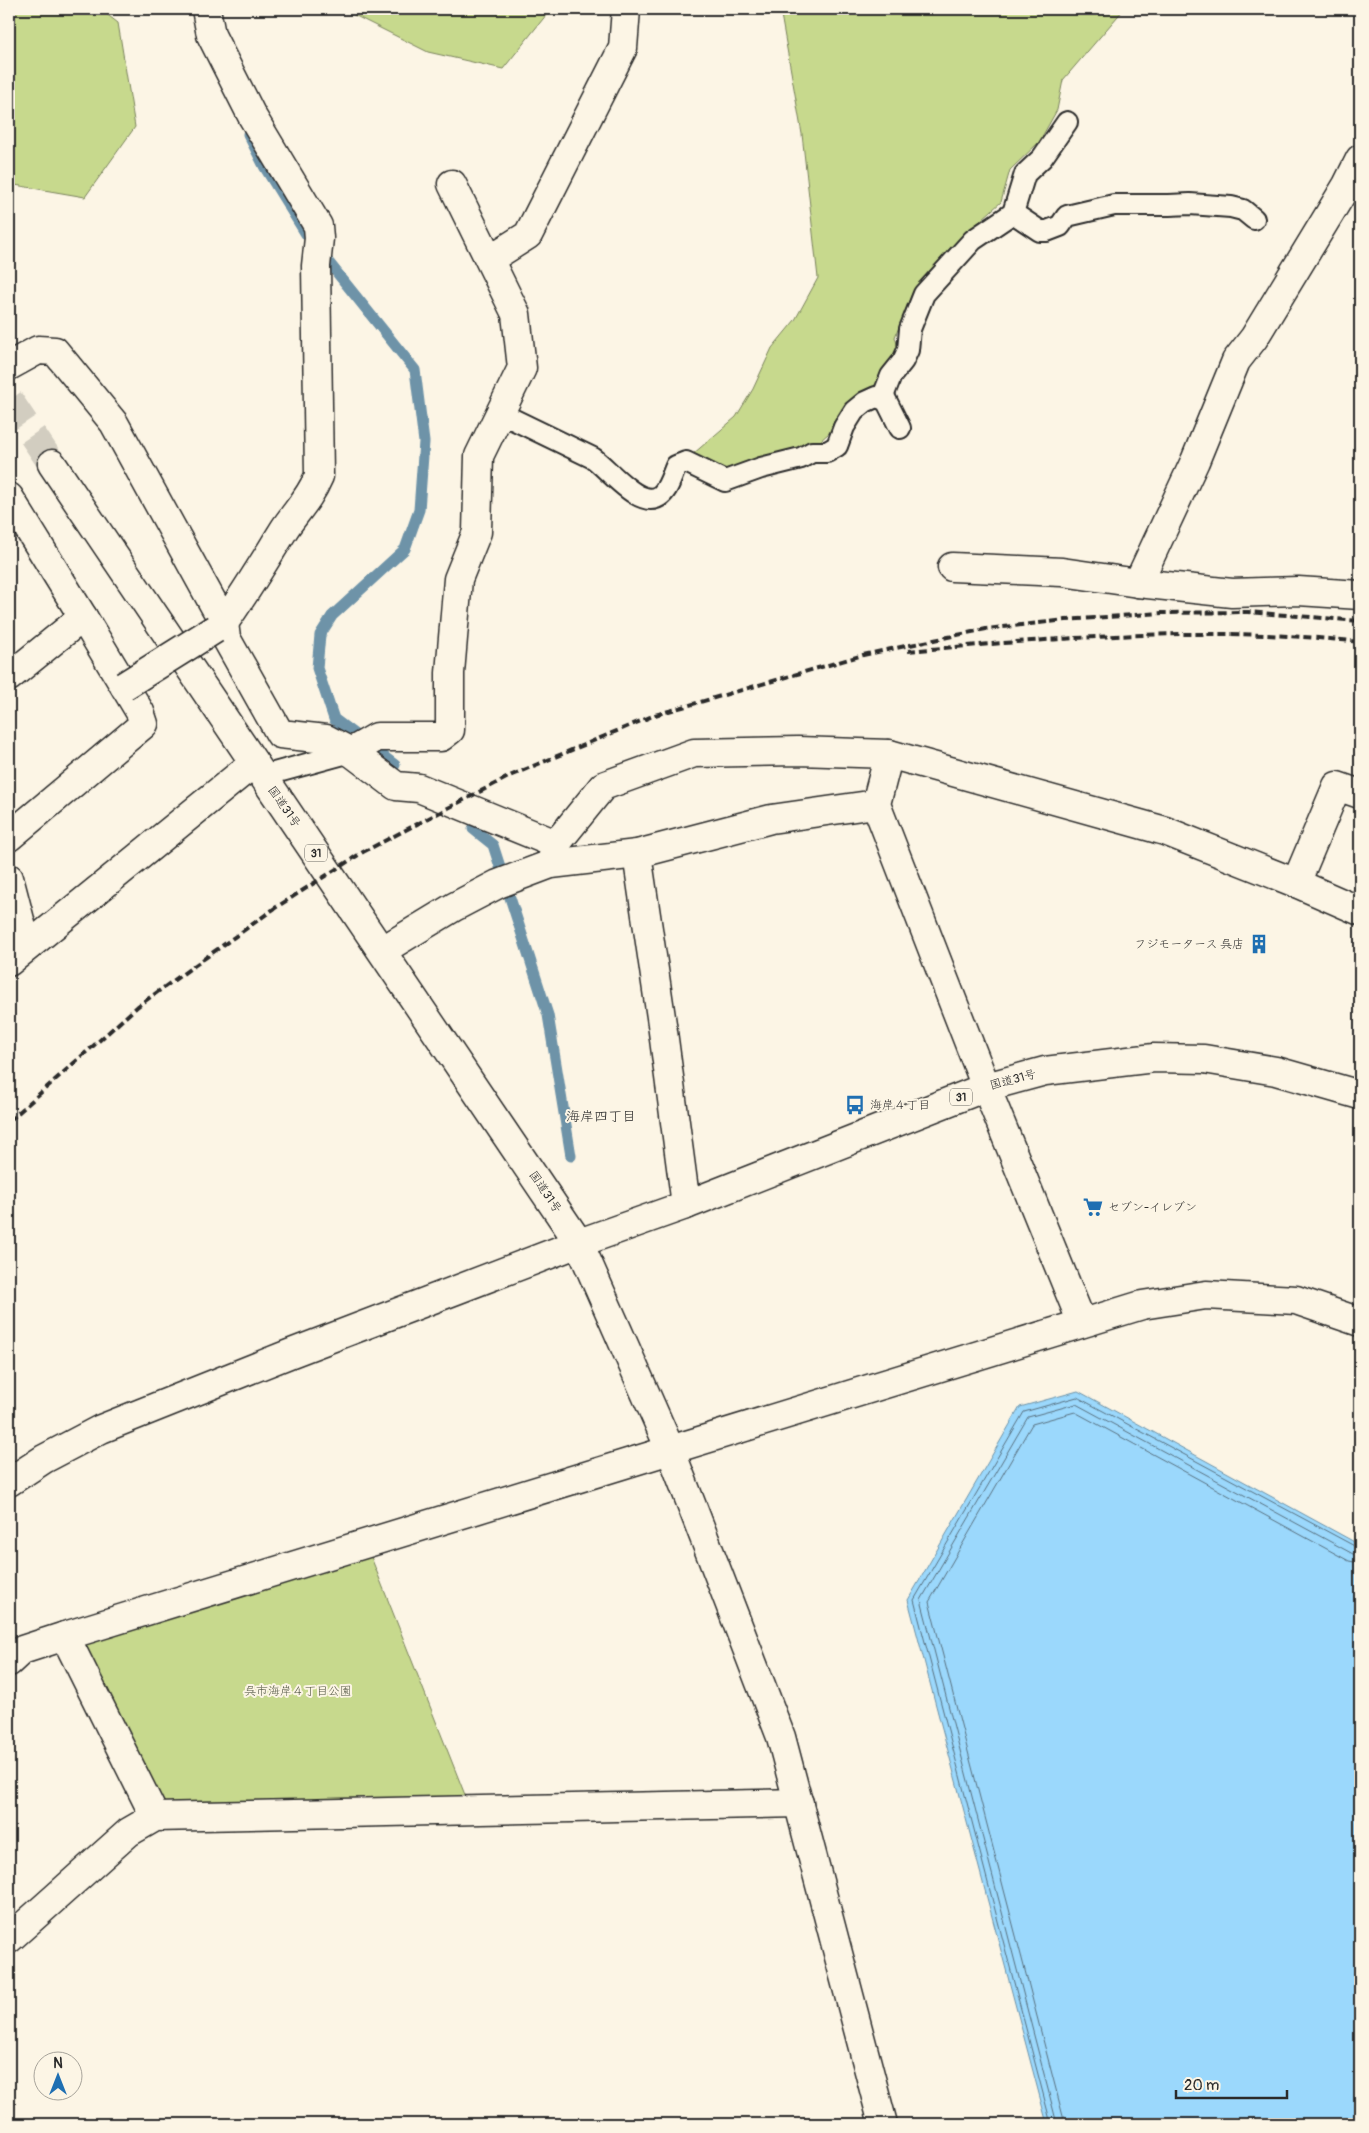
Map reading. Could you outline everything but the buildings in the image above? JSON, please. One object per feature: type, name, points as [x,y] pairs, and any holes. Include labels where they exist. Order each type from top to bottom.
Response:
[{"type":"main road","points":[[124,686],[220,626],[254,580],[286,526],[311,494],[319,476],[316,266],[319,238],[318,226],[252,116],[211,35],[206,9]]},
{"type":"main road","points":[[490,259],[528,235],[623,48],[626,9]]},
{"type":"main road","points":[[1138,583],[1195,462],[1236,361],[1254,338],[1347,185],[1360,159]]},
{"type":"main road","points":[[9,366],[38,350],[55,351],[114,423],[226,638],[280,734],[362,745],[440,737],[450,730],[450,673],[458,579],[477,532],[478,456],[522,368],[516,314],[452,184]]},
{"type":"main road","name":"国道31号","points":[[52,464],[258,770],[383,950],[579,1243],[686,1205],[986,1087],[1045,1072],[1097,1063],[1162,1058],[1204,1059],[1276,1072],[1360,1095]]},
{"type":"main road","points":[[9,497],[84,617],[140,712],[144,724],[9,838]]},
{"type":"main road","points":[[952,567],[1062,572],[1138,583],[1232,593],[1298,591],[1360,595]]},
{"type":"main road","points":[[9,677],[84,617]]},
{"type":"main road","points":[[362,745],[396,786],[420,788],[554,854],[637,854],[771,819],[876,804]]},
{"type":"main road","points":[[383,950],[454,907],[554,854],[603,786],[694,754],[798,751],[889,754],[1165,831],[1296,883],[1360,911]]},
{"type":"main road","points":[[889,754],[876,804],[986,1087],[1082,1323]]},
{"type":"main road","points":[[18,955],[258,770]]},
{"type":"main road","points":[[1296,883],[1337,786],[1360,794]]},
{"type":"main road","points":[[637,854],[686,1205]]},
{"type":"main road","points":[[9,878],[18,955]]},
{"type":"main road","points":[[9,1482],[44,1459],[101,1429],[579,1243],[670,1449],[781,1737],[883,2124]]},
{"type":"main road","points":[[9,1662],[22,1650],[66,1636],[1142,1305],[1206,1295],[1296,1300],[1360,1322]]},
{"type":"main road","points":[[66,1636],[155,1818]]},
{"type":"main road","points":[[9,1939],[129,1832],[155,1818],[798,1803]]},
{"type":"lane","points":[[882,399],[890,376],[903,361],[908,350],[910,329],[924,294],[973,240],[1013,213],[1025,174],[1042,158],[1067,122]]},
{"type":"lane","points":[[1013,213],[1040,231],[1047,231],[1060,226],[1067,216],[1114,205],[1190,204],[1231,207],[1243,210],[1254,219]]},
{"type":"lane","points":[[500,413],[593,458],[605,466],[632,492],[645,499],[661,496],[676,466],[686,462],[725,481],[761,468],[801,458],[812,452],[827,452],[837,446],[844,427],[854,411],[876,396],[886,400],[900,428]]},
{"type":"lane","points":[[258,770],[362,745]]},
{"type":"green space","points":[[9,9],[100,9],[118,23],[135,127],[85,197],[9,184]]},
{"type":"green space","points":[[342,9],[551,9],[503,69],[428,52]]},
{"type":"green space","points":[[780,9],[1124,9],[1063,80],[1057,110],[1039,142],[1010,170],[1001,202],[952,246],[913,291],[895,337],[900,354],[869,392],[837,417],[829,433],[819,442],[792,449],[733,474],[693,454],[736,417],[753,389],[772,348],[795,320],[818,278],[802,134]]},
{"type":"green space","name":"呉市海岸４丁目公園","points":[[367,1547],[469,1805],[158,1811],[73,1639]]},
{"type":"water","points":[[1078,1391],[1360,1545],[1360,2124],[1047,2124],[908,1600],[1020,1407]]},
{"type":"waterway","points":[[248,134],[264,166],[306,234],[415,370],[424,442],[419,510],[405,549],[332,616],[320,635],[317,668],[334,719],[395,765]]},
{"type":"waterway","points":[[473,829],[493,845],[548,1015],[571,1156]]},
{"type":"tunnel","points":[[9,400],[52,464]]},
{"type":"railway","points":[[9,1121],[138,1006],[275,908],[363,852],[512,775],[655,715],[863,655],[986,629],[1066,620],[1162,613],[1248,612],[1360,621]]},
{"type":"railway","points":[[908,651],[1134,635],[1248,634],[1360,642]]},
{"type":"place","name":"フジモータース 呉店","points":[[1259,944]]},
{"type":"place","name":"海岸４丁目","points":[[855,1105]]},
{"type":"place","name":"セブン-イレブン","points":[[1093,1207]]},
{"type":"district","name":"海岸四丁目","points":[[601,1116]]}]
